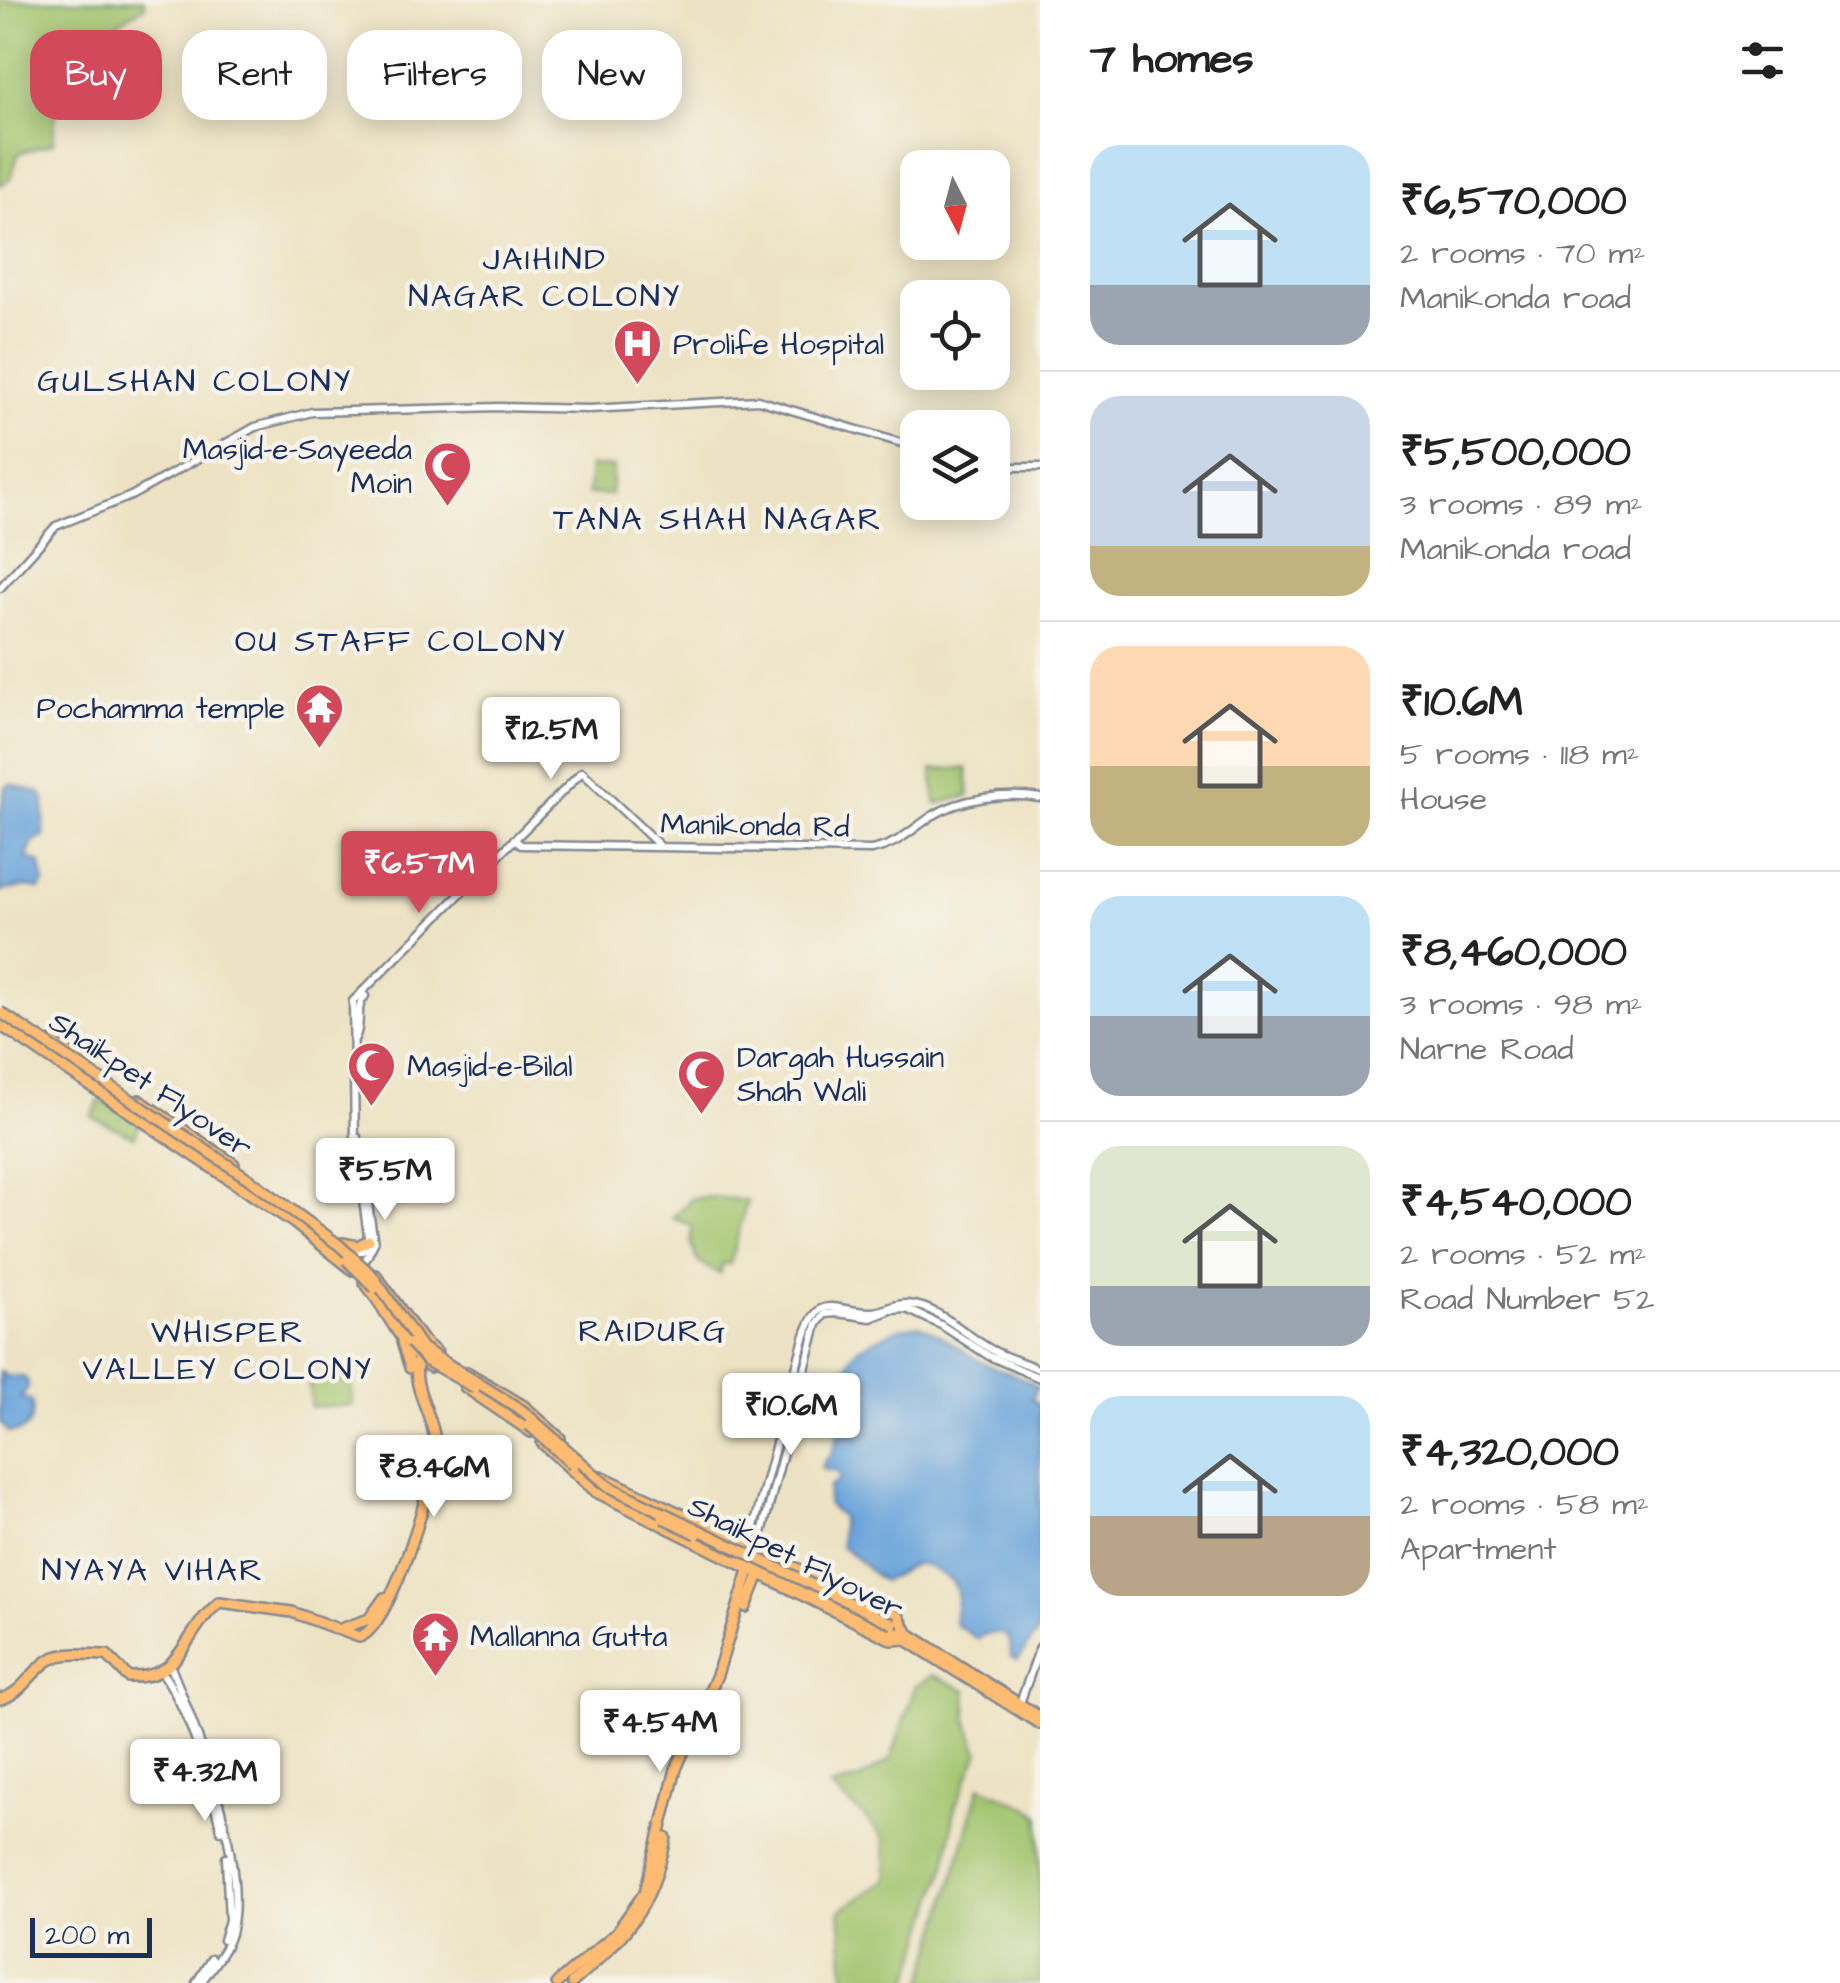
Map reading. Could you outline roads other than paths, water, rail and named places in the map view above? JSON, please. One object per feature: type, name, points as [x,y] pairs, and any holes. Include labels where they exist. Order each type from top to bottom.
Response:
[{"type":"main road","points":[[0,1016],[190,1134],[342,1243],[384,1284],[422,1340],[441,1357],[524,1406],[602,1478],[899,1617],[906,1636],[1040,1724]]},
{"type":"main road","points":[[0,1016],[181,1147],[294,1222],[353,1270],[385,1308],[402,1341],[432,1439],[430,1468],[394,1577],[379,1608],[363,1623],[341,1628]]},
{"type":"main road","name":"Shaikpet Flyover","points":[[0,1016],[249,1179],[339,1245],[384,1290],[422,1348],[522,1411],[608,1486],[906,1636]]},
{"type":"main road","points":[[181,1147],[190,1134]]},
{"type":"main road","points":[[342,1243],[358,1246],[368,1240]]},
{"type":"main road","points":[[410,1368],[422,1340]]},
{"type":"main road","points":[[402,1341],[414,1355],[521,1423],[596,1492],[892,1640],[906,1636],[1040,1716]]},
{"type":"main road","points":[[0,1699],[17,1691],[49,1660],[59,1656],[108,1655],[128,1677],[140,1678],[167,1669],[220,1602],[265,1606],[341,1628],[358,1637],[374,1628],[388,1605],[433,1469],[436,1438],[414,1355]]},
{"type":"main road","points":[[556,1983],[616,1934],[645,1892],[676,1769],[717,1675],[755,1570]]},
{"type":"main road","points":[[572,1983],[623,1936],[650,1897],[680,1776],[718,1688],[755,1570]]},
{"type":"street","points":[[0,588],[56,526],[104,509],[234,436],[283,419],[330,410],[588,409],[764,400],[900,442]]},
{"type":"street","points":[[1010,467],[1040,467]]},
{"type":"street","points":[[364,1263],[374,1242],[357,1136],[355,1038],[359,1032],[356,1009],[361,1000],[583,774],[659,844]]},
{"type":"street","name":"Manikonda Rd","points":[[516,840],[520,845],[871,850],[902,840],[938,813],[980,799],[1040,798]]},
{"type":"street","points":[[352,1251],[366,1249],[368,1240],[357,1136]]},
{"type":"street","points":[[753,1546],[810,1320],[820,1308],[831,1305],[871,1315],[899,1306],[925,1308],[994,1351],[1040,1370]]},
{"type":"street","points":[[899,1306],[923,1315],[989,1356],[1040,1378]]},
{"type":"street","points":[[1020,1703],[1040,1647]]},
{"type":"street","points":[[167,1669],[201,1743],[225,1829],[232,1877],[232,1933],[199,1983]]},
{"type":"water","points":[[10,784],[41,793],[44,799],[44,837],[33,841],[27,858],[41,863],[44,883],[40,889],[0,891],[0,818],[5,787]]},
{"type":"water","points":[[919,1325],[980,1361],[1037,1388],[1032,1399],[1040,1406],[1040,1629],[1018,1660],[1011,1657],[1010,1641],[1003,1633],[985,1634],[978,1639],[955,1624],[956,1588],[931,1568],[917,1564],[883,1581],[877,1577],[841,1546],[841,1516],[827,1504],[829,1487],[841,1478],[835,1471],[822,1469],[822,1465],[832,1453],[845,1415],[843,1379],[851,1358],[859,1348],[897,1329]]},
{"type":"water","points":[[0,1371],[7,1377],[21,1376],[27,1380],[28,1388],[20,1398],[31,1400],[32,1413],[29,1424],[21,1431],[8,1432],[0,1422]]},
{"type":"place","name":"Prolife Hospital","points":[[638,386]]},
{"type":"place","name":"Masjid-e-Sayeeda Moin","points":[[447,508]]},
{"type":"place","name":"Pochamma temple","points":[[320,750]]},
{"type":"place","name":"Masjid-e-Bilal","points":[[372,1108]]},
{"type":"place","name":"Dargah Hussain Shah Wali","points":[[702,1116]]},
{"type":"place","name":"Mallanna Gutta","points":[[435,1678]]},
{"type":"district","name":"JAIHIND NAGAR COLONY","points":[[545,276]]},
{"type":"district","name":"GULSHAN COLONY","points":[[195,380]]},
{"type":"district","name":"TANA SHAH NAGAR","points":[[718,518]]},
{"type":"district","name":"OU STAFF COLONY","points":[[401,640]]},
{"type":"district","name":"RAIDURG","points":[[653,1330]]},
{"type":"district","name":"WHISPER VALLEY COLONY","points":[[228,1350]]},
{"type":"district","name":"NYAYA VIHAR","points":[[153,1569]]}]
